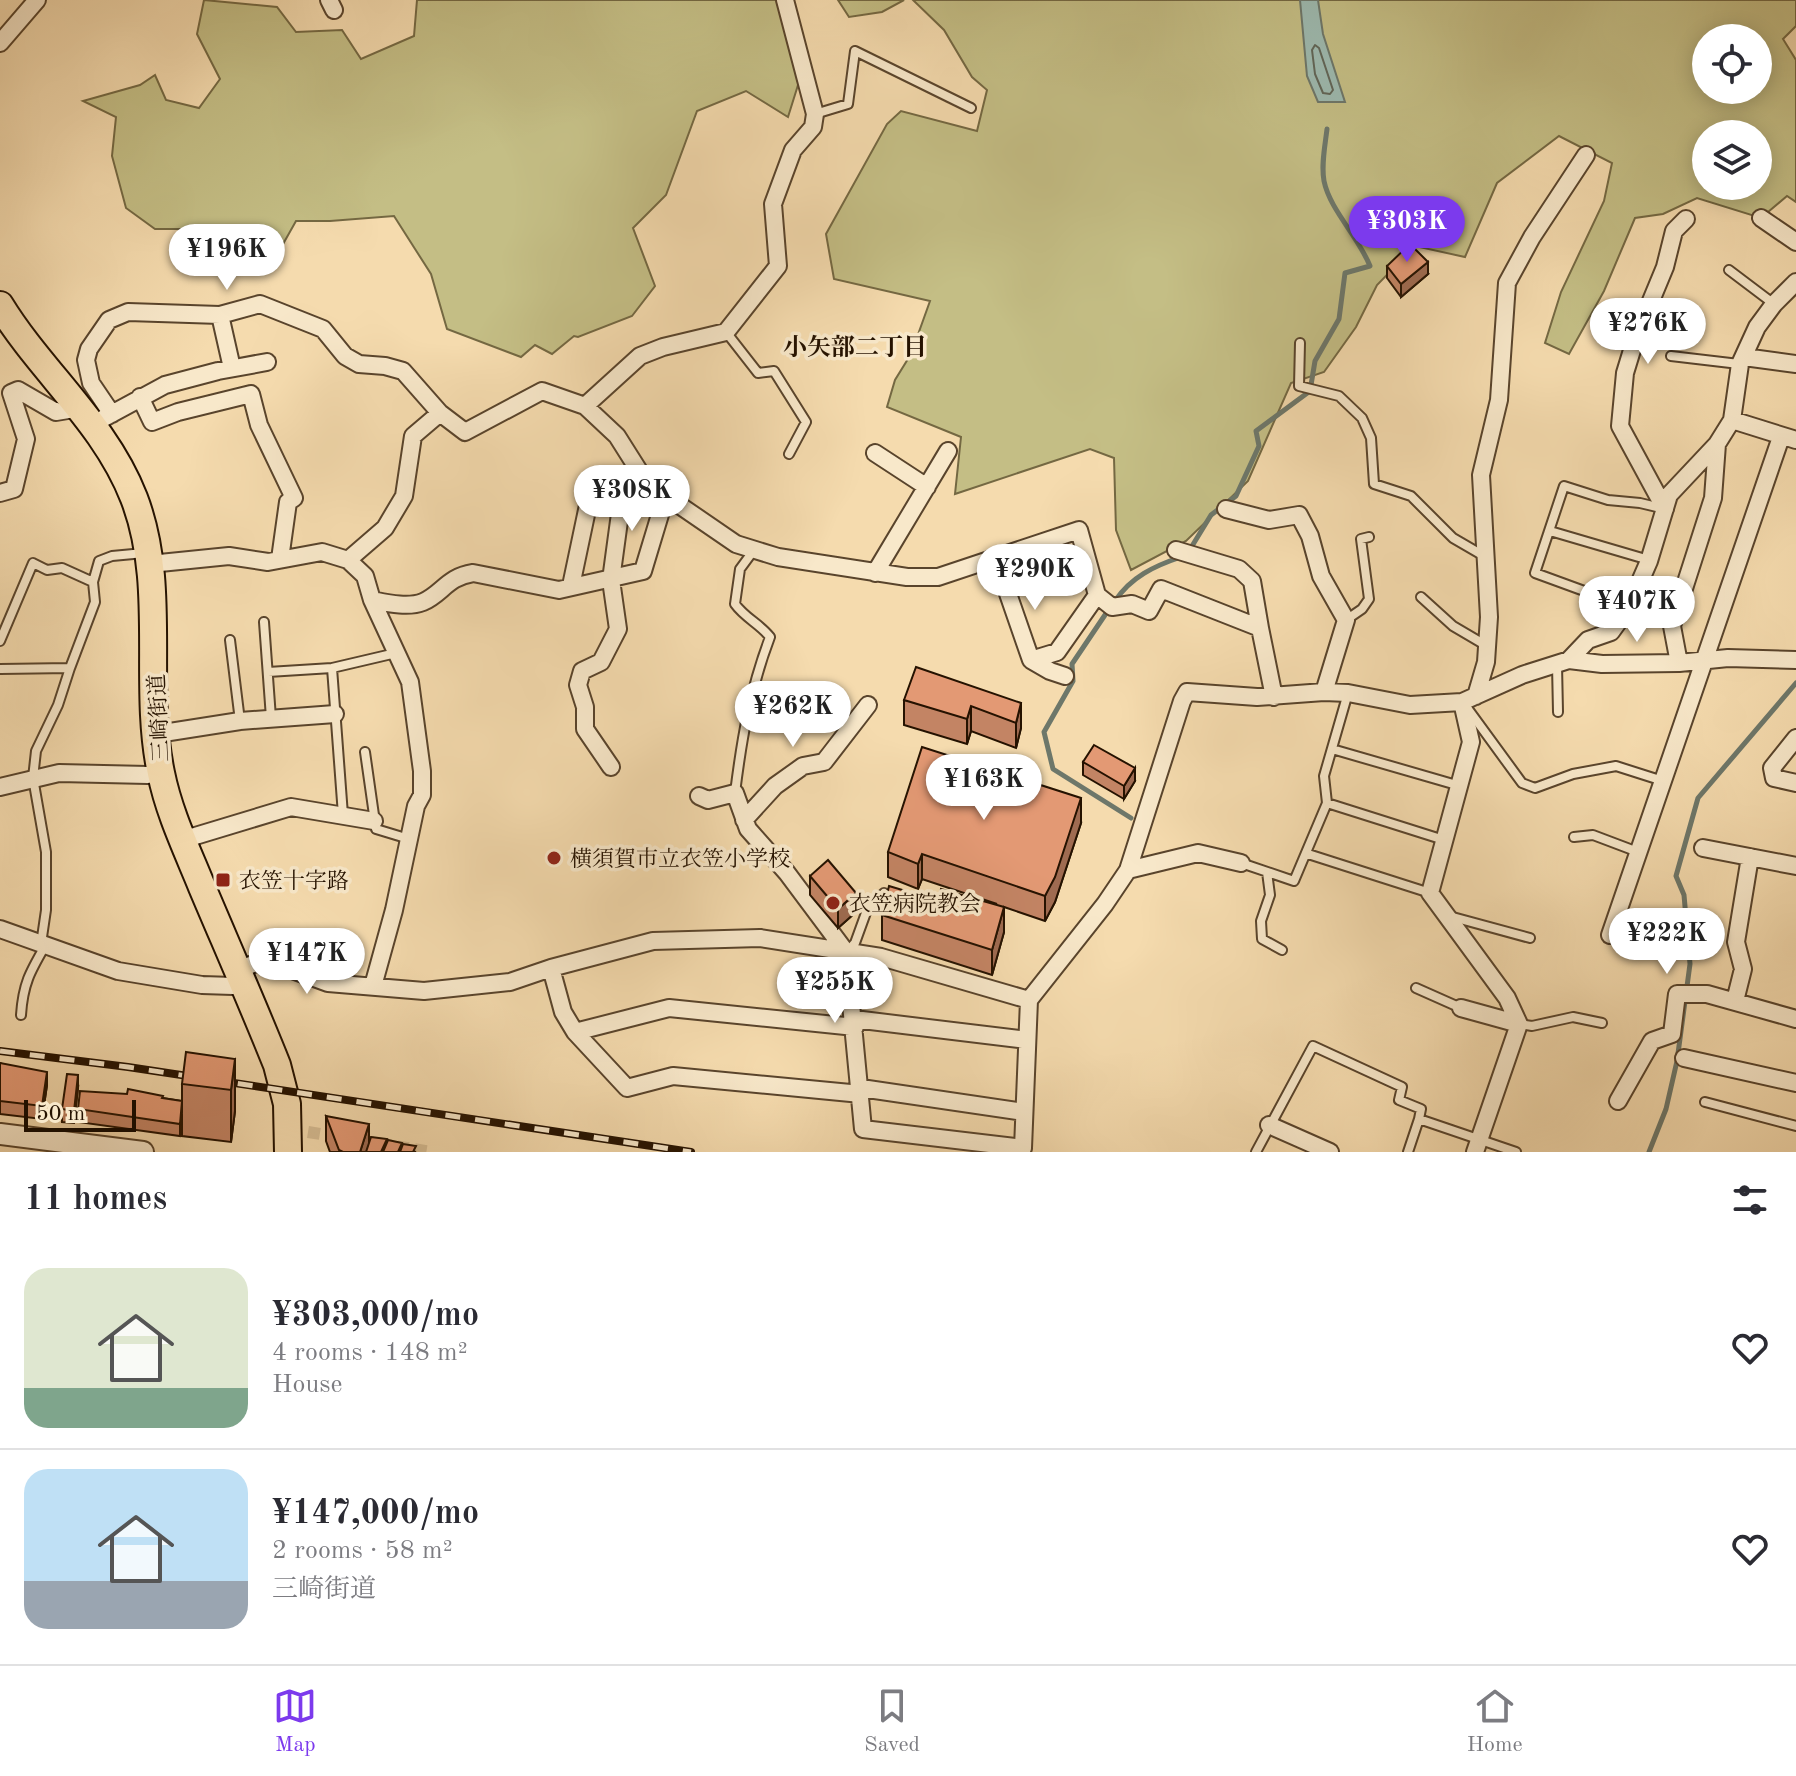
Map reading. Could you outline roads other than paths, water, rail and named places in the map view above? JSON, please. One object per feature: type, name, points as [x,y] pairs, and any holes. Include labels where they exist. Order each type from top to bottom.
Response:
[{"type":"main road","name":"三崎街道","points":[[0,305],[95,416],[129,486],[149,558],[160,771],[182,840],[234,973],[277,1065],[287,1104],[288,1152]]},
{"type":"street","points":[[0,43],[37,0]]},
{"type":"street","points":[[585,406],[640,356],[663,347],[726,332],[778,266],[773,204],[793,150],[813,127],[815,114],[785,0]]},
{"type":"street","points":[[1477,1146],[1519,1024],[1507,998],[1430,893],[1471,742],[1469,699],[1486,662],[1489,617],[1481,475],[1499,400],[1507,283],[1532,237],[1586,155]]},
{"type":"street","points":[[1761,218],[1796,242]]},
{"type":"street","points":[[1665,509],[1620,426],[1625,373],[1636,337],[1665,267],[1674,231],[1686,219]]},
{"type":"street","points":[[699,796],[708,800],[735,793],[748,829],[787,873],[846,952],[863,1129],[1027,1150],[1024,1112],[1029,1000],[1128,870],[1187,692],[1274,697],[1348,693],[1410,705],[1469,699],[1563,662],[1588,640],[1611,632],[1629,607],[1649,561],[1669,495],[1717,444],[1732,420],[1742,360],[1757,327],[1796,282]]},
{"type":"street","points":[[95,416],[86,360],[89,349],[109,320],[128,312],[220,315],[260,304],[323,329],[345,356],[359,364],[403,371],[440,413],[465,432],[542,391],[585,406],[617,436],[641,474],[665,498],[736,544],[754,550],[875,573],[938,577],[1079,530],[1097,595],[1112,607],[1132,604],[1149,611],[1161,589],[1260,628]]},
{"type":"street","points":[[220,315],[232,368]]},
{"type":"street","points":[[1742,360],[1796,364]]},
{"type":"street","points":[[0,493],[14,489],[26,439],[11,393],[18,390],[56,412],[95,416],[165,385],[267,362]]},
{"type":"street","points":[[140,397],[152,422],[178,412],[251,394],[259,425],[294,498],[288,502],[280,559]]},
{"type":"street","points":[[348,560],[385,528],[404,496],[413,436],[440,413]]},
{"type":"street","points":[[1610,935],[1704,662],[1788,438],[1732,420]]},
{"type":"street","points":[[1679,663],[1672,626],[1713,498],[1717,444]]},
{"type":"street","points":[[875,573],[948,451]]},
{"type":"street","points":[[875,453],[927,487]]},
{"type":"street","points":[[611,767],[585,729],[585,707],[578,685],[582,671],[601,662],[618,629],[611,580],[624,484],[641,474]]},
{"type":"street","points":[[571,586],[591,491]]},
{"type":"street","points":[[372,600],[394,604],[423,602],[449,581],[473,573],[559,590],[643,571],[665,498]]},
{"type":"street","points":[[1226,509],[1269,520],[1299,515],[1310,536],[1321,576],[1346,620],[1324,692]]},
{"type":"street","points":[[1176,550],[1239,569],[1252,581],[1274,697]]},
{"type":"street","points":[[149,558],[229,556],[256,561],[322,552],[348,560],[365,576],[372,600],[410,682],[422,771],[422,795],[416,806],[373,986]]},
{"type":"street","points":[[996,559],[1031,660],[1065,676]]},
{"type":"street","points":[[1031,660],[1057,652],[1097,595]]},
{"type":"street","points":[[1563,662],[1602,664],[1704,662],[1728,658],[1796,659]]},
{"type":"street","points":[[744,820],[775,786],[803,766],[824,762],[868,705]]},
{"type":"street","points":[[157,734],[240,721],[335,714]]},
{"type":"street","points":[[1796,738],[1772,768],[1774,778],[1796,783]]},
{"type":"street","points":[[0,787],[59,773],[148,775],[160,771]]},
{"type":"street","points":[[182,840],[291,807],[374,821]]},
{"type":"street","points":[[1703,848],[1796,866]]},
{"type":"street","points":[[1128,870],[1198,853],[1241,863]]},
{"type":"street","points":[[1735,1001],[1743,969],[1736,942],[1750,857]]},
{"type":"street","points":[[0,929],[118,971],[152,978],[233,986],[234,973],[256,963],[276,964],[328,983],[424,991],[510,982],[653,941],[760,938],[881,957],[1029,1000]]},
{"type":"street","points":[[551,968],[563,1012],[575,1032],[627,1088],[673,1076],[861,1091],[1024,1112]]},
{"type":"street","points":[[1618,1101],[1652,1041],[1672,1034],[1677,994],[1707,994],[1796,1019]]},
{"type":"street","points":[[575,1032],[669,1008],[1027,1040]]},
{"type":"street","points":[[1461,1008],[1519,1024]]},
{"type":"street","points":[[1684,1058],[1796,1083]]},
{"type":"street","points":[[1269,1125],[1330,1152]]},
{"type":"street","points":[[0,1134],[143,1152]]},
{"type":"lane","points":[[815,114],[848,104],[855,51],[971,108]]},
{"type":"lane","points":[[1729,270],[1774,304]]},
{"type":"lane","points":[[726,332],[758,373],[774,371],[806,422],[789,454]]},
{"type":"lane","points":[[1300,343],[1299,386],[1339,396],[1362,418],[1371,438],[1374,484],[1411,496],[1453,538],[1487,558]]},
{"type":"lane","points":[[1671,356],[1742,360]]},
{"type":"lane","points":[[1629,607],[1535,573],[1564,486],[1608,500],[1665,509]]},
{"type":"lane","points":[[1550,531],[1649,561]]},
{"type":"lane","points":[[1346,620],[1362,609],[1369,599],[1361,539],[1369,537]]},
{"type":"lane","points":[[735,793],[746,713],[770,637],[761,625],[743,615],[735,604],[740,569],[754,550]]},
{"type":"lane","points":[[21,1015],[23,989],[44,944],[46,910],[46,852],[33,778],[36,751],[58,705],[95,602],[93,582],[99,561],[112,556],[149,558]]},
{"type":"lane","points":[[0,641],[33,563],[47,570],[62,568],[93,582]]},
{"type":"lane","points":[[1421,597],[1453,626],[1487,647]]},
{"type":"lane","points":[[264,622],[271,718]]},
{"type":"lane","points":[[230,640],[240,721]]},
{"type":"lane","points":[[268,672],[332,668],[396,653]]},
{"type":"lane","points":[[1558,712],[1563,662]]},
{"type":"lane","points":[[0,669],[70,668]]},
{"type":"lane","points":[[332,668],[343,816]]},
{"type":"lane","points":[[1241,863],[1294,881],[1327,803],[1324,776],[1348,693]]},
{"type":"lane","points":[[1469,699],[1522,783],[1535,788],[1573,774],[1616,766],[1663,781]]},
{"type":"lane","points":[[1332,749],[1461,786]]},
{"type":"lane","points":[[365,752],[376,829],[409,839]]},
{"type":"lane","points":[[1327,803],[1445,840]]},
{"type":"lane","points":[[1574,837],[1593,835],[1638,852]]},
{"type":"lane","points":[[1308,854],[1430,893]]},
{"type":"lane","points":[[1267,872],[1270,895],[1261,921],[1262,939],[1282,950]]},
{"type":"lane","points":[[203,888],[203,919]]},
{"type":"lane","points":[[846,952],[855,943],[867,910],[884,893]]},
{"type":"lane","points":[[1448,916],[1530,938]]},
{"type":"lane","points":[[1416,988],[1461,1008]]},
{"type":"lane","points":[[1519,1024],[1532,1026],[1573,1017],[1602,1023]]},
{"type":"lane","points":[[1256,1152],[1313,1046],[1402,1087],[1399,1100],[1421,1109],[1408,1152]]},
{"type":"lane","points":[[1705,1102],[1796,1126]]},
{"type":"lane","points":[[1419,1119],[1477,1146],[1516,1152]]},
{"type":"water","points":[[1300,0],[1318,0],[1323,34],[1345,102],[1318,102],[1307,76]]},
{"type":"waterway","points":[[1189,551],[1211,515],[1236,496],[1259,446],[1256,431],[1310,391],[1315,361],[1339,319],[1345,273],[1370,266],[1327,192],[1323,169],[1327,129]]},
{"type":"waterway","points":[[1115,601],[1128,585],[1144,573],[1181,557]]},
{"type":"waterway","points":[[1109,609],[1072,664],[1073,681],[1044,732],[1053,769],[1131,818]]},
{"type":"waterway","points":[[1649,1152],[1666,1109],[1677,1061],[1690,964],[1684,895],[1676,876],[1698,798],[1796,683]]},
{"type":"tunnel","points":[[308,1132],[432,1152]]},
{"type":"railway","points":[[0,1051],[128,1067],[691,1152]]},
{"type":"place","name":"横須賀市立衣笠小学校","points":[[554,858]]},
{"type":"place","name":"衣笠十字路","points":[[223,880]]},
{"type":"place","name":"衣笠病院教会","points":[[833,903]]},
{"type":"district","name":"小矢部二丁目","points":[[855,347]]}]
